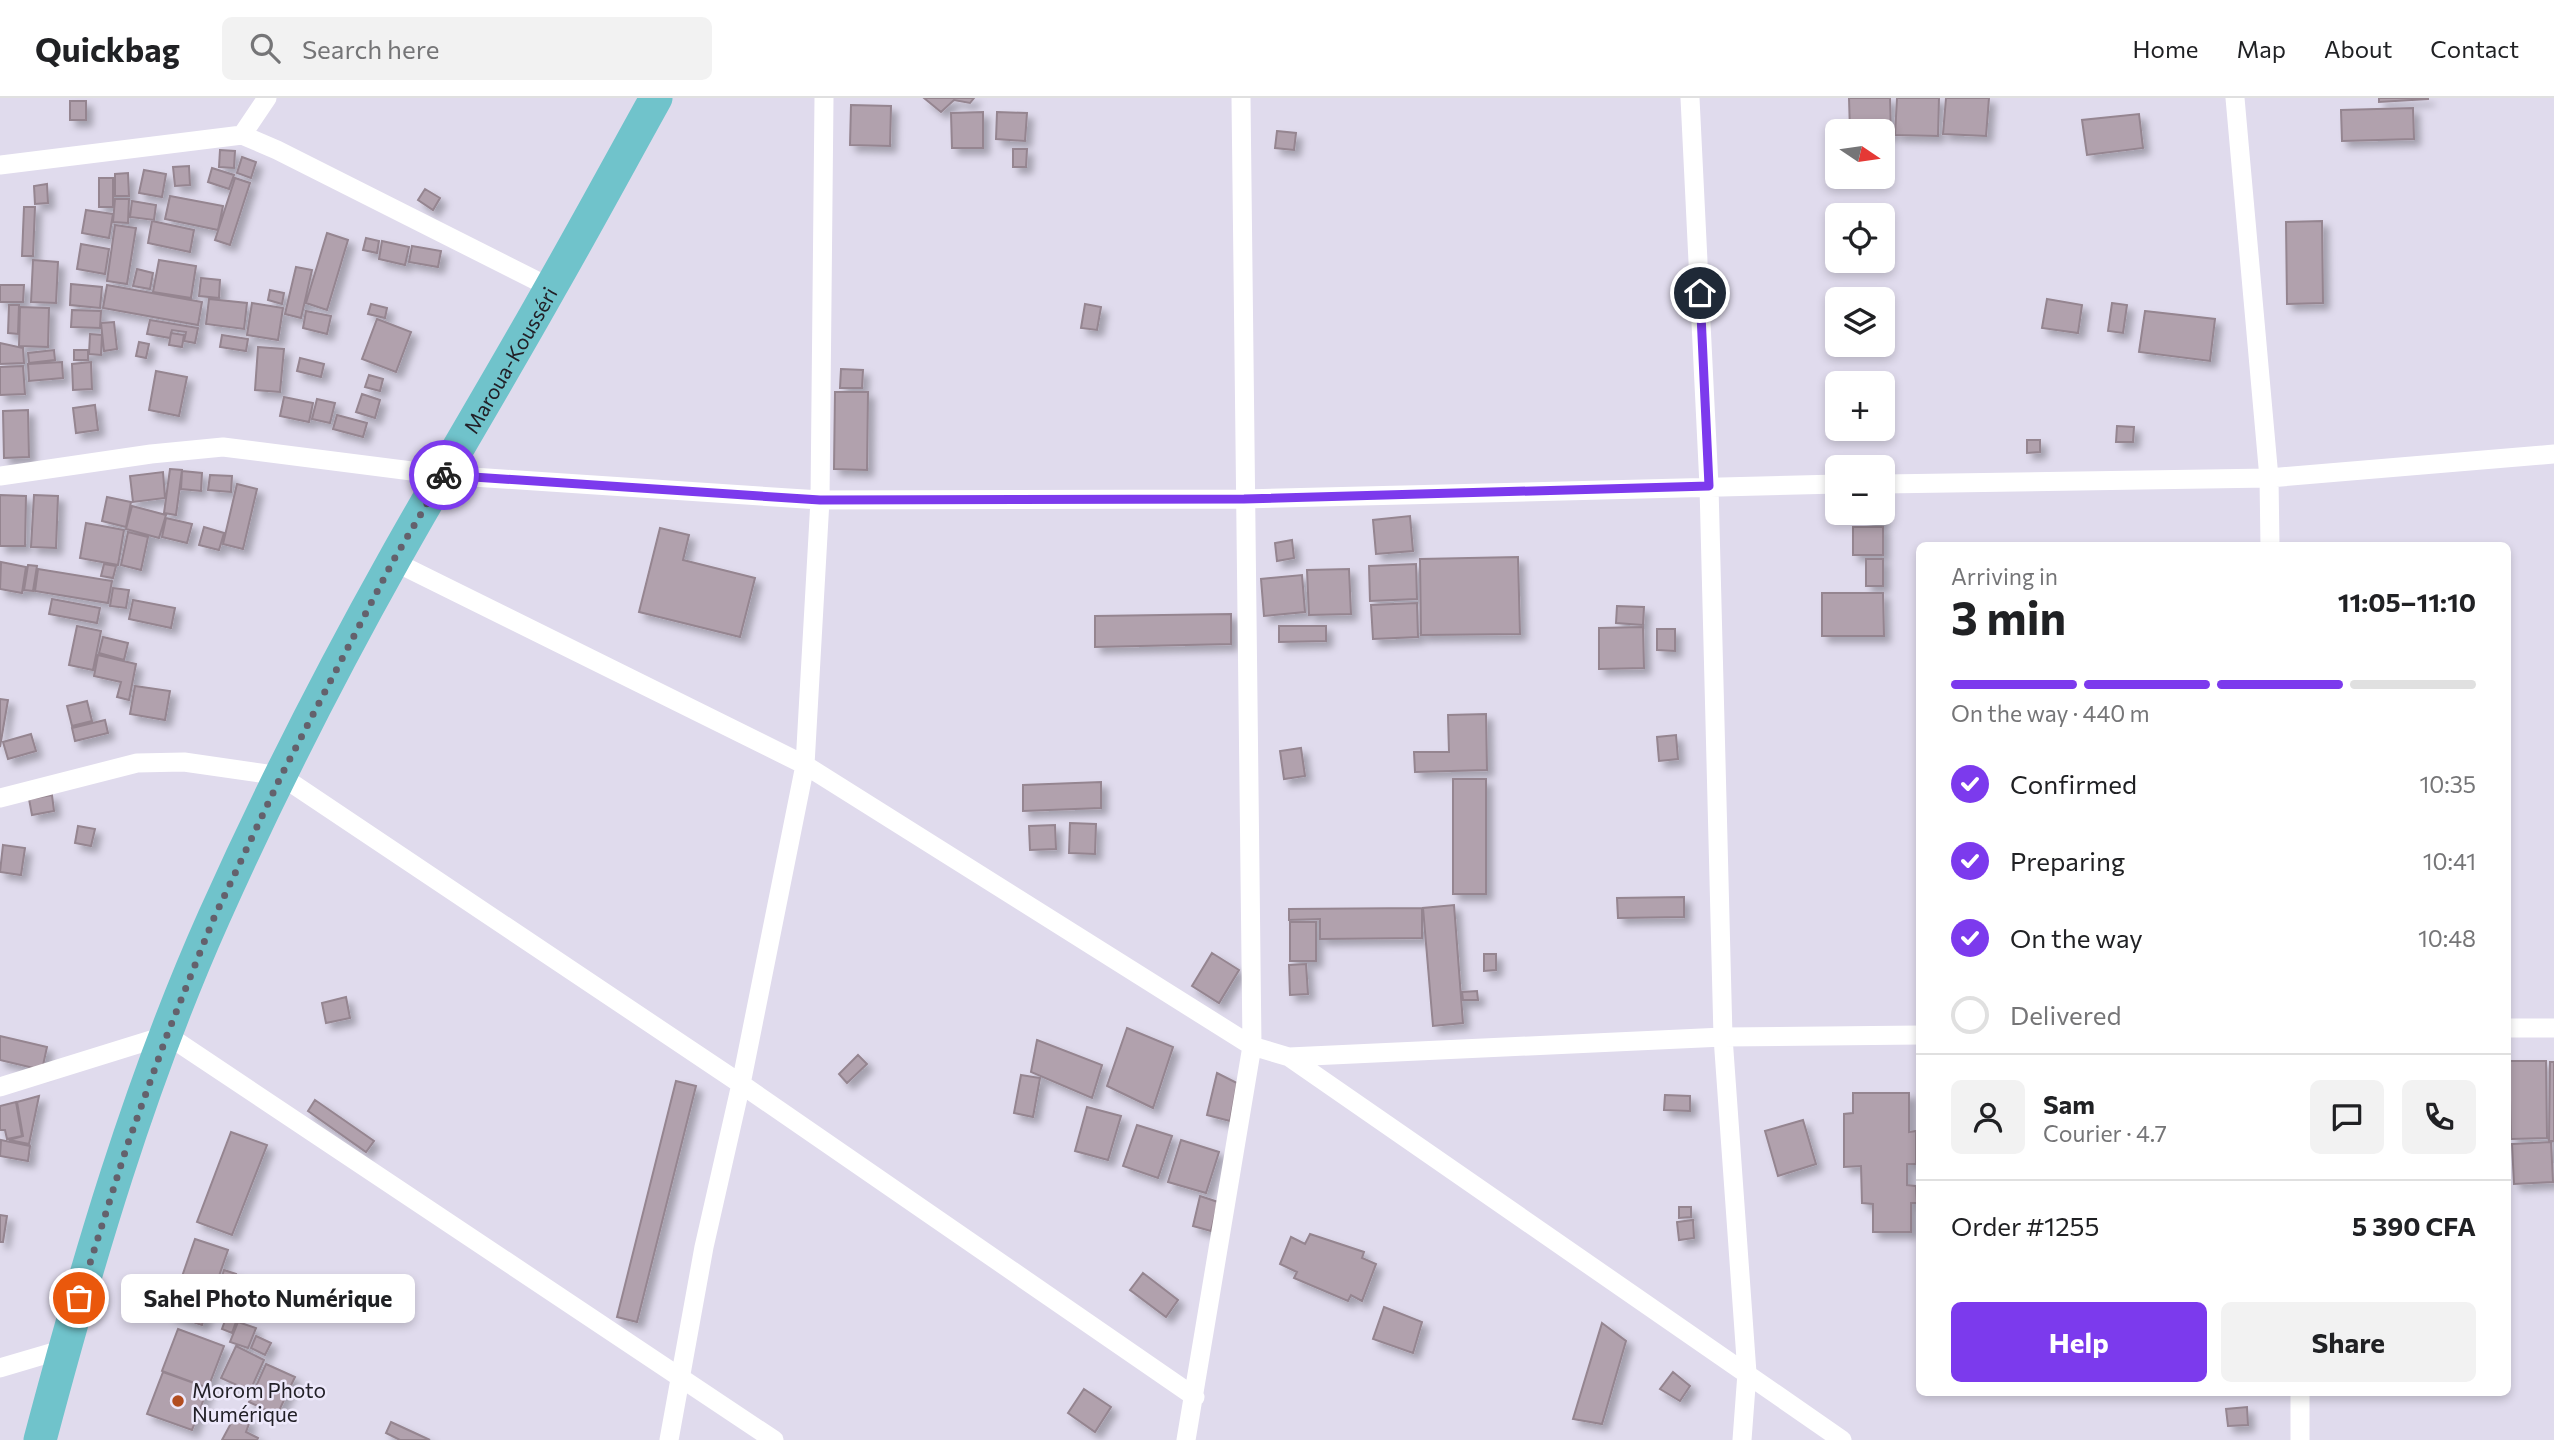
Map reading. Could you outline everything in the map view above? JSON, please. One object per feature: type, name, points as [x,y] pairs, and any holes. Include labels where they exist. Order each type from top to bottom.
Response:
[{"type":"highway","name":"Maroua-Kousséri","points":[[40,1440],[64,1349],[127,1146],[213,920],[281,776],[393,561],[551,288],[656,98]]},
{"type":"street","points":[[242,135],[267,98]]},
{"type":"street","points":[[668,1440],[704,1247],[741,1084],[805,765],[820,500],[824,98]]},
{"type":"street","points":[[1186,1440],[1252,1046],[1241,98]]},
{"type":"street","points":[[1690,98],[1709,486],[1723,1037],[1747,1373],[1742,1440]]},
{"type":"street","points":[[2235,98],[2269,478],[2270,542]]},
{"type":"street","points":[[0,164],[242,135],[551,288]]},
{"type":"street","points":[[0,477],[151,454],[223,447],[443,475],[820,500],[1244,499],[1825,484]]},
{"type":"street","points":[[1895,484],[2269,478],[2554,454]]},
{"type":"street","points":[[393,561],[805,765],[1252,1046],[1289,1057],[1842,1440]]},
{"type":"street","points":[[0,798],[137,763],[184,762],[281,776],[741,1084],[1195,1397]]},
{"type":"street","points":[[2511,1028],[2554,1028]]},
{"type":"street","points":[[0,1087],[167,1035],[774,1440]]},
{"type":"street","points":[[1289,1057],[1723,1037],[1916,1035]]},
{"type":"street","points":[[0,1368],[64,1349]]},
{"type":"street","points":[[2300,1396],[2300,1440]]},
{"type":"building","points":[[924,98],[974,98],[970,103],[954,100],[941,112]]},
{"type":"building","points":[[1849,98],[1890,98],[1891,119],[1850,119]]},
{"type":"building","points":[[1897,98],[1939,98],[1938,136],[1895,135]]},
{"type":"building","points":[[1946,98],[1989,98],[1986,136],[1943,134]]},
{"type":"building","points":[[2379,98],[2428,98],[2428,99],[2379,102]]},
{"type":"building","points":[[70,101],[86,101],[86,120],[70,120]]},
{"type":"building","points":[[851,105],[891,106],[890,146],[850,145]]},
{"type":"building","points":[[2413,108],[2414,139],[2342,141],[2341,110]]},
{"type":"building","points":[[983,112],[983,148],[952,148],[951,113]]},
{"type":"building","points":[[997,112],[1027,113],[1025,141],[996,139]]},
{"type":"building","points":[[2139,114],[2143,148],[2087,155],[2082,120]]},
{"type":"building","points":[[1277,131],[1296,133],[1294,150],[1275,148]]},
{"type":"building","points":[[1013,149],[1027,149],[1026,167],[1013,167]]},
{"type":"building","points":[[220,150],[235,151],[234,168],[219,167]]},
{"type":"building","points":[[242,157],[256,162],[251,178],[237,173]]},
{"type":"building","points":[[189,166],[190,185],[175,186],[173,167]]},
{"type":"building","points":[[212,168],[234,175],[229,189],[208,182]]},
{"type":"building","points":[[144,170],[166,174],[162,197],[139,193]]},
{"type":"building","points":[[128,173],[129,196],[115,196],[115,174]]},
{"type":"building","points":[[99,178],[113,178],[113,207],[99,207]]},
{"type":"building","points":[[235,178],[250,183],[230,245],[215,240]]},
{"type":"building","points":[[47,184],[48,203],[35,204],[34,186]]},
{"type":"building","points":[[425,189],[440,198],[433,210],[418,200]]},
{"type":"building","points":[[170,196],[223,206],[218,230],[165,219]]},
{"type":"building","points":[[115,199],[129,199],[128,223],[113,222]]},
{"type":"building","points":[[132,201],[156,205],[154,220],[130,217]]},
{"type":"building","points":[[24,207],[35,207],[33,256],[22,256]]},
{"type":"building","points":[[86,210],[113,214],[109,238],[82,233]]},
{"type":"building","points":[[152,221],[194,230],[190,252],[148,243]]},
{"type":"building","points":[[2322,221],[2323,303],[2287,304],[2286,222]]},
{"type":"building","points":[[115,225],[136,228],[127,284],[107,281]]},
{"type":"building","points":[[327,233],[348,240],[327,310],[306,303]]},
{"type":"building","points":[[366,238],[379,241],[377,253],[363,250]]},
{"type":"building","points":[[382,241],[409,247],[405,265],[379,259]]},
{"type":"building","points":[[81,244],[109,249],[105,274],[77,269]]},
{"type":"building","points":[[412,246],[441,251],[438,267],[409,262]]},
{"type":"building","points":[[33,260],[58,262],[56,303],[31,302]]},
{"type":"building","points":[[159,260],[196,266],[191,298],[153,292]]},
{"type":"building","points":[[296,267],[312,270],[301,318],[285,314]]},
{"type":"building","points":[[137,269],[153,273],[150,289],[133,286]]},
{"type":"building","points":[[201,278],[220,280],[219,298],[199,296]]},
{"type":"building","points":[[71,284],[102,287],[100,308],[70,305]]},
{"type":"building","points":[[0,285],[24,285],[23,302],[0,302]]},
{"type":"building","points":[[107,285],[202,302],[198,325],[103,308]]},
{"type":"building","points":[[270,290],[284,293],[282,304],[268,300]]},
{"type":"building","points":[[209,299],[247,303],[244,329],[206,324]]},
{"type":"building","points":[[2047,299],[2082,305],[2078,333],[2042,328]]},
{"type":"building","points":[[252,303],[283,308],[278,340],[247,335]]},
{"type":"building","points":[[2112,303],[2127,305],[2123,333],[2108,331]]},
{"type":"building","points":[[371,304],[387,308],[385,318],[368,314]]},
{"type":"building","points":[[1085,304],[1101,307],[1097,330],[1081,328]]},
{"type":"building","points":[[9,305],[19,305],[18,334],[8,333]]},
{"type":"building","points":[[20,307],[49,308],[48,347],[19,346]]},
{"type":"building","points":[[72,310],[101,311],[100,328],[71,327]]},
{"type":"building","points":[[306,311],[331,316],[327,334],[303,328]]},
{"type":"building","points":[[2145,311],[2215,319],[2210,361],[2139,352]]},
{"type":"building","points":[[377,319],[411,332],[396,372],[362,359]]},
{"type":"building","points":[[150,320],[198,328],[195,343],[184,341],[186,332],[172,330],[170,338],[147,334]]},
{"type":"building","points":[[114,322],[117,349],[104,351],[101,323]]},
{"type":"building","points":[[171,333],[184,335],[182,347],[169,345]]},
{"type":"building","points":[[90,334],[102,335],[101,355],[89,354]]},
{"type":"building","points":[[222,335],[248,339],[246,351],[220,347]]},
{"type":"building","points":[[139,342],[149,344],[146,358],[136,356]]},
{"type":"building","points":[[0,343],[23,348],[24,363],[0,364]]},
{"type":"building","points":[[258,347],[284,349],[280,392],[255,390]]},
{"type":"building","points":[[54,350],[55,360],[29,363],[28,353]]},
{"type":"building","points":[[74,350],[88,350],[88,360],[74,360]]},
{"type":"building","points":[[300,358],[324,364],[321,377],[297,371]]},
{"type":"building","points":[[62,362],[63,378],[29,381],[28,364]]},
{"type":"building","points":[[91,362],[92,389],[73,390],[72,364]]},
{"type":"building","points":[[23,366],[25,394],[0,395],[0,367]]},
{"type":"building","points":[[841,369],[863,370],[862,388],[840,388]]},
{"type":"building","points":[[156,371],[187,377],[179,416],[149,410]]},
{"type":"building","points":[[369,375],[383,379],[380,391],[365,387]]},
{"type":"building","points":[[835,392],[868,392],[867,470],[834,469]]},
{"type":"building","points":[[362,394],[380,400],[375,418],[356,412]]},
{"type":"building","points":[[284,397],[313,403],[309,422],[280,416]]},
{"type":"building","points":[[317,399],[335,403],[330,423],[312,419]]},
{"type":"building","points":[[95,405],[98,430],[76,433],[73,408]]},
{"type":"building","points":[[28,410],[29,457],[4,458],[3,411]]},
{"type":"building","points":[[337,415],[367,423],[363,437],[333,429]]},
{"type":"building","points":[[2117,426],[2134,427],[2133,442],[2116,442]]},
{"type":"building","points":[[2027,440],[2040,440],[2040,452],[2027,453]]},
{"type":"building","points":[[170,469],[182,470],[176,515],[164,513]]},
{"type":"building","points":[[182,471],[202,473],[201,491],[181,489]]},
{"type":"building","points":[[163,472],[165,498],[133,502],[130,476]]},
{"type":"building","points":[[210,475],[232,476],[231,492],[208,490]]},
{"type":"building","points":[[237,484],[257,489],[243,549],[223,544]]},
{"type":"building","points":[[0,495],[26,496],[25,546],[0,546]]},
{"type":"building","points":[[34,495],[58,496],[56,548],[31,547]]},
{"type":"building","points":[[107,497],[131,502],[126,527],[102,521]]},
{"type":"building","points":[[132,506],[166,515],[159,538],[126,529]]},
{"type":"building","points":[[1410,516],[1413,551],[1376,554],[1373,520]]},
{"type":"building","points":[[166,518],[192,524],[187,543],[162,537]]},
{"type":"building","points":[[86,523],[124,530],[118,565],[80,558]]},
{"type":"building","points":[[204,527],[224,533],[219,550],[199,545]]},
{"type":"building","points":[[1853,527],[1883,527],[1883,555],[1853,555]]},
{"type":"building","points":[[660,528],[689,535],[683,560],[755,578],[740,637],[639,612]]},
{"type":"building","points":[[128,532],[148,537],[141,570],[121,565]]},
{"type":"building","points":[[1292,540],[1294,558],[1277,561],[1275,543]]},
{"type":"building","points":[[1518,557],[1520,634],[1421,635],[1420,559]]},
{"type":"building","points":[[1866,559],[1883,559],[1883,586],[1866,586]]},
{"type":"building","points":[[1,562],[26,567],[22,593],[0,589]]},
{"type":"building","points":[[104,564],[116,566],[113,578],[101,576]]},
{"type":"building","points":[[1416,564],[1417,599],[1370,601],[1369,566]]},
{"type":"building","points":[[28,565],[37,566],[33,591],[24,590]]},
{"type":"building","points":[[38,569],[112,581],[108,603],[35,591]]},
{"type":"building","points":[[1349,569],[1351,614],[1309,615],[1307,570]]},
{"type":"building","points":[[1302,575],[1305,612],[1264,616],[1261,579]]},
{"type":"building","points":[[113,588],[129,590],[126,608],[110,606]]},
{"type":"building","points":[[1822,593],[1883,593],[1884,636],[1822,636]]},
{"type":"building","points":[[52,599],[100,608],[97,623],[49,614]]},
{"type":"building","points":[[133,600],[175,608],[171,628],[129,619]]},
{"type":"building","points":[[1417,603],[1418,637],[1373,639],[1371,605]]},
{"type":"building","points":[[1617,606],[1644,607],[1643,625],[1616,623]]},
{"type":"building","points":[[1231,614],[1231,644],[1095,647],[1095,616]]},
{"type":"building","points":[[77,626],[101,631],[93,670],[69,665]]},
{"type":"building","points":[[1279,626],[1326,626],[1326,641],[1279,642]]},
{"type":"building","points":[[1643,627],[1644,668],[1599,669],[1599,628]]},
{"type":"building","points":[[1657,629],[1675,629],[1675,651],[1657,650]]},
{"type":"building","points":[[103,637],[128,643],[124,660],[99,653]]},
{"type":"building","points":[[98,655],[136,664],[129,700],[117,697],[121,682],[94,676]]},
{"type":"building","points":[[135,686],[170,691],[165,720],[130,714]]},
{"type":"building","points":[[0,699],[8,700],[0,747]]},
{"type":"building","points":[[87,701],[92,721],[72,726],[67,706]]},
{"type":"building","points":[[1486,714],[1487,770],[1415,772],[1414,752],[1449,752],[1448,715]]},
{"type":"building","points":[[105,720],[108,733],[75,741],[72,728]]},
{"type":"building","points":[[31,734],[36,751],[8,759],[3,742]]},
{"type":"building","points":[[1676,735],[1678,759],[1659,761],[1657,737]]},
{"type":"building","points":[[1301,748],[1305,776],[1284,779],[1280,751]]},
{"type":"building","points":[[1453,779],[1486,779],[1486,894],[1453,894]]},
{"type":"building","points":[[1101,782],[1101,808],[1023,811],[1023,785]]},
{"type":"building","points":[[52,795],[54,811],[32,815],[29,799]]},
{"type":"building","points":[[1070,823],[1096,824],[1095,854],[1069,853]]},
{"type":"building","points":[[1055,825],[1056,849],[1030,850],[1029,826]]},
{"type":"building","points":[[78,826],[95,829],[91,846],[75,843]]},
{"type":"building","points":[[3,845],[25,848],[21,875],[0,872]]},
{"type":"building","points":[[1684,897],[1684,917],[1618,918],[1617,898]]},
{"type":"building","points":[[1454,905],[1463,1023],[1433,1026],[1423,908]]},
{"type":"building","points":[[1422,908],[1422,938],[1320,939],[1320,919],[1289,920],[1289,909]]},
{"type":"building","points":[[1290,922],[1316,922],[1316,961],[1290,961]]},
{"type":"building","points":[[1212,953],[1239,970],[1219,1003],[1192,986]]},
{"type":"building","points":[[1484,954],[1496,954],[1496,970],[1484,971]]},
{"type":"building","points":[[1306,964],[1308,994],[1290,995],[1289,965]]},
{"type":"building","points":[[1477,991],[1478,1000],[1463,1000],[1462,992]]},
{"type":"building","points":[[346,997],[350,1018],[326,1023],[322,1003]]},
{"type":"building","points":[[1127,1028],[1173,1047],[1153,1108],[1107,1086]]},
{"type":"building","points":[[0,1036],[47,1047],[42,1070],[0,1060]]},
{"type":"building","points":[[1037,1040],[1102,1065],[1092,1098],[1031,1072]]},
{"type":"building","points":[[858,1055],[867,1064],[847,1083],[839,1074]]},
{"type":"building","points":[[2511,1061],[2546,1061],[2547,1138],[2511,1139]]},
{"type":"building","points":[[2550,1062],[2554,1062],[2554,1141],[2549,1141]]},
{"type":"building","points":[[1217,1073],[1237,1083],[1230,1121],[1207,1115]]},
{"type":"building","points":[[1021,1075],[1040,1078],[1033,1117],[1014,1113]]},
{"type":"building","points":[[676,1081],[696,1086],[637,1322],[617,1317]]},
{"type":"building","points":[[1853,1093],[1909,1093],[1909,1132],[1916,1131],[1916,1164],[1907,1164],[1907,1185],[1916,1186],[1916,1203],[1911,1203],[1911,1232],[1873,1232],[1873,1204],[1862,1203],[1861,1166],[1844,1167],[1844,1114],[1853,1113]]},
{"type":"building","points":[[1665,1095],[1690,1096],[1690,1111],[1664,1110]]},
{"type":"building","points":[[39,1096],[29,1144],[9,1140],[23,1136],[17,1102]]},
{"type":"building","points":[[315,1100],[374,1141],[366,1152],[308,1111]]},
{"type":"building","points":[[16,1102],[22,1136],[7,1139],[5,1130],[0,1130],[0,1106]]},
{"type":"building","points":[[1087,1107],[1121,1116],[1108,1160],[1075,1151]]},
{"type":"building","points":[[1803,1120],[1816,1164],[1778,1176],[1765,1131]]},
{"type":"building","points":[[1137,1125],[1172,1136],[1158,1178],[1123,1166]]},
{"type":"building","points":[[231,1132],[267,1145],[232,1235],[197,1222]]},
{"type":"building","points":[[1,1140],[30,1146],[28,1161],[0,1156]]},
{"type":"building","points":[[1181,1140],[1219,1152],[1206,1193],[1168,1182]]},
{"type":"building","points":[[2551,1142],[2553,1182],[2514,1184],[2512,1144]]},
{"type":"building","points":[[1200,1196],[1218,1202],[1211,1231],[1193,1226]]},
{"type":"building","points":[[1679,1207],[1691,1207],[1691,1217],[1679,1218]]},
{"type":"building","points":[[0,1215],[7,1216],[3,1242],[0,1242]]},
{"type":"building","points":[[1693,1220],[1694,1238],[1679,1240],[1677,1222]]},
{"type":"building","points":[[1310,1234],[1364,1252],[1362,1258],[1376,1264],[1362,1301],[1351,1295],[1348,1301],[1294,1278],[1297,1272],[1280,1264],[1291,1237],[1305,1244]]},
{"type":"building","points":[[195,1239],[228,1250],[202,1325],[169,1314]]},
{"type":"building","points":[[224,1270],[236,1274],[231,1290],[219,1286]]},
{"type":"building","points":[[1143,1273],[1178,1300],[1166,1317],[1130,1290]]},
{"type":"building","points":[[221,1288],[229,1293],[218,1312],[210,1307]]},
{"type":"building","points":[[1384,1307],[1422,1322],[1413,1353],[1373,1339]]},
{"type":"building","points":[[227,1315],[237,1319],[232,1333],[222,1329]]},
{"type":"building","points":[[238,1322],[256,1328],[248,1348],[230,1342]]},
{"type":"building","points":[[1602,1323],[1626,1341],[1602,1424],[1573,1419]]},
{"type":"building","points":[[178,1329],[224,1346],[208,1388],[162,1371]]},
{"type":"building","points":[[256,1336],[271,1343],[265,1355],[251,1348]]},
{"type":"building","points":[[236,1346],[264,1360],[250,1391],[221,1378]]},
{"type":"building","points":[[266,1364],[295,1377],[277,1415],[249,1402]]},
{"type":"building","name":"Morom Photo Numérique","points":[[163,1372],[208,1388],[192,1430],[147,1414]]},
{"type":"building","points":[[1673,1372],[1690,1386],[1680,1401],[1660,1389]]},
{"type":"building","points":[[1084,1389],[1111,1407],[1095,1432],[1068,1413]]},
{"type":"building","points":[[2247,1407],[2248,1425],[2228,1426],[2226,1409]]},
{"type":"building","points":[[236,1414],[250,1421],[246,1432],[258,1438],[257,1440],[222,1440]]},
{"type":"building","points":[[391,1422],[430,1440],[400,1440],[386,1433]]},
{"type":"way so far","points":[[79,1298],[127,1146],[213,920],[281,776],[393,561],[444,475]]},
{"type":"place","name":"Sahel Photo Numérique","points":[[79,1298]]},
{"type":"place","name":"Morom Photo Numérique","points":[[178,1401]]},
{"type":"route","points":[[444,475],[820,500],[1244,499],[1709,486],[1700,293]]}]
